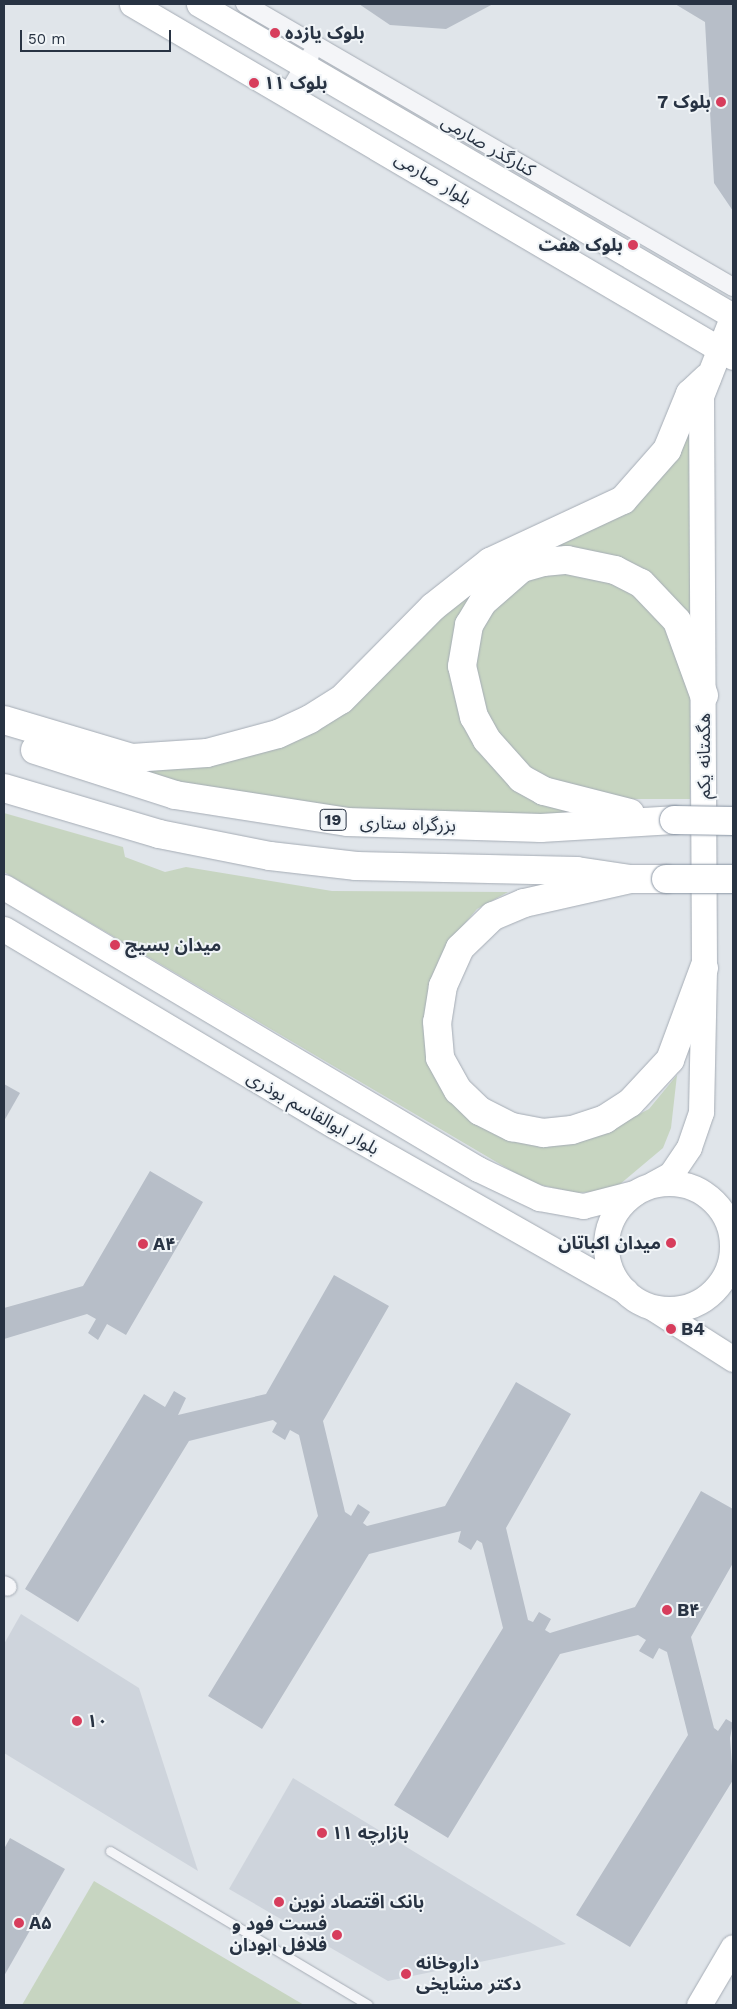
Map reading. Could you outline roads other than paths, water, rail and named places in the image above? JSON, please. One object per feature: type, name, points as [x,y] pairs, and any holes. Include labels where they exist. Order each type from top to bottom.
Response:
[{"type":"highway","points":[[4,720],[99,751],[150,758],[207,753],[278,734],[310,719],[341,700],[432,608],[490,562],[623,500],[666,450],[690,394],[708,374]]},
{"type":"highway","points":[[674,820],[567,800],[521,778],[503,762],[474,717],[462,666],[463,645],[483,602],[522,568],[567,560],[592,563],[641,583],[660,599],[686,640],[704,695]]},
{"type":"highway","name":"بزرگراه ستاری","points":[[4,738],[175,795],[346,822],[541,828],[674,820],[733,821]]},
{"type":"highway","points":[[4,788],[159,834],[270,856],[445,871],[577,871],[630,880]]},
{"type":"highway","points":[[704,968],[670,1060],[630,1103],[605,1119],[543,1133],[512,1127],[480,1111],[458,1090],[440,1058],[437,1022],[443,986],[460,948],[493,916],[524,903],[630,880],[733,879]]},
{"type":"street","name":"بلوار صارمی","points":[[132,4],[288,93],[726,352]]},
{"type":"street","name":"بلوار صارمی","points":[[199,4],[276,49],[310,57],[329,80],[733,316]]},
{"type":"street","name":"کنارگذر صارمی","points":[[245,4],[310,57],[733,287]]},
{"type":"street","points":[[259,77],[276,49]]},
{"type":"street","points":[[288,93],[310,57]]},
{"type":"street","points":[[315,109],[329,80]]},
{"type":"street","name":"هگمتانه یکم","points":[[643,1189],[671,1174],[689,1148],[701,1112],[704,968],[704,695],[701,396],[708,374],[726,352],[733,316]]},
{"type":"street","points":[[676,323],[708,374]]},
{"type":"street","name":"بلوار ابوالقاسم بوذری","points":[[4,887],[373,1107],[539,1198],[583,1206],[643,1189]]},
{"type":"street","name":"بلوار ابوالقاسم بوذری","points":[[4,929],[354,1137],[625,1291]]},
{"type":"street","points":[[354,1137],[373,1107]]},
{"type":"street","points":[[651,1307],[676,1309],[699,1302],[718,1286],[732,1255],[727,1219],[714,1201],[696,1188],[675,1182],[643,1189],[615,1214],[606,1240],[610,1268],[625,1291],[733,1359]]},
{"type":"street","points":[[699,2005],[733,1947]]},
{"type":"lane","points":[[110,1852],[368,2005]]},
{"type":"place","name":"بلوک یازده","points":[[275,33]]},
{"type":"place","name":"بلوک ۱۱","points":[[254,83]]},
{"type":"place","name":"بلوک 7","points":[[721,102]]},
{"type":"place","name":"بلوک هفت","points":[[633,245]]},
{"type":"place","name":"میدان بسیج","points":[[115,945]]},
{"type":"place","name":"میدان اکباتان","points":[[671,1243]]},
{"type":"place","name":"A۴","points":[[143,1244]]},
{"type":"place","name":"B4","points":[[671,1329]]},
{"type":"place","name":"B۴","points":[[667,1610]]},
{"type":"place","name":"۱۰","points":[[77,1721]]},
{"type":"place","name":"بازارچه ۱۱","points":[[322,1833]]},
{"type":"place","name":"بانک اقتصاد نوین","points":[[279,1902]]},
{"type":"place","name":"A۵","points":[[19,1923]]},
{"type":"place","name":"فست فود و فلافل ابودان","points":[[337,1935]]},
{"type":"place","name":"داروخانه دکتر مشایخی","points":[[406,1974]]}]
